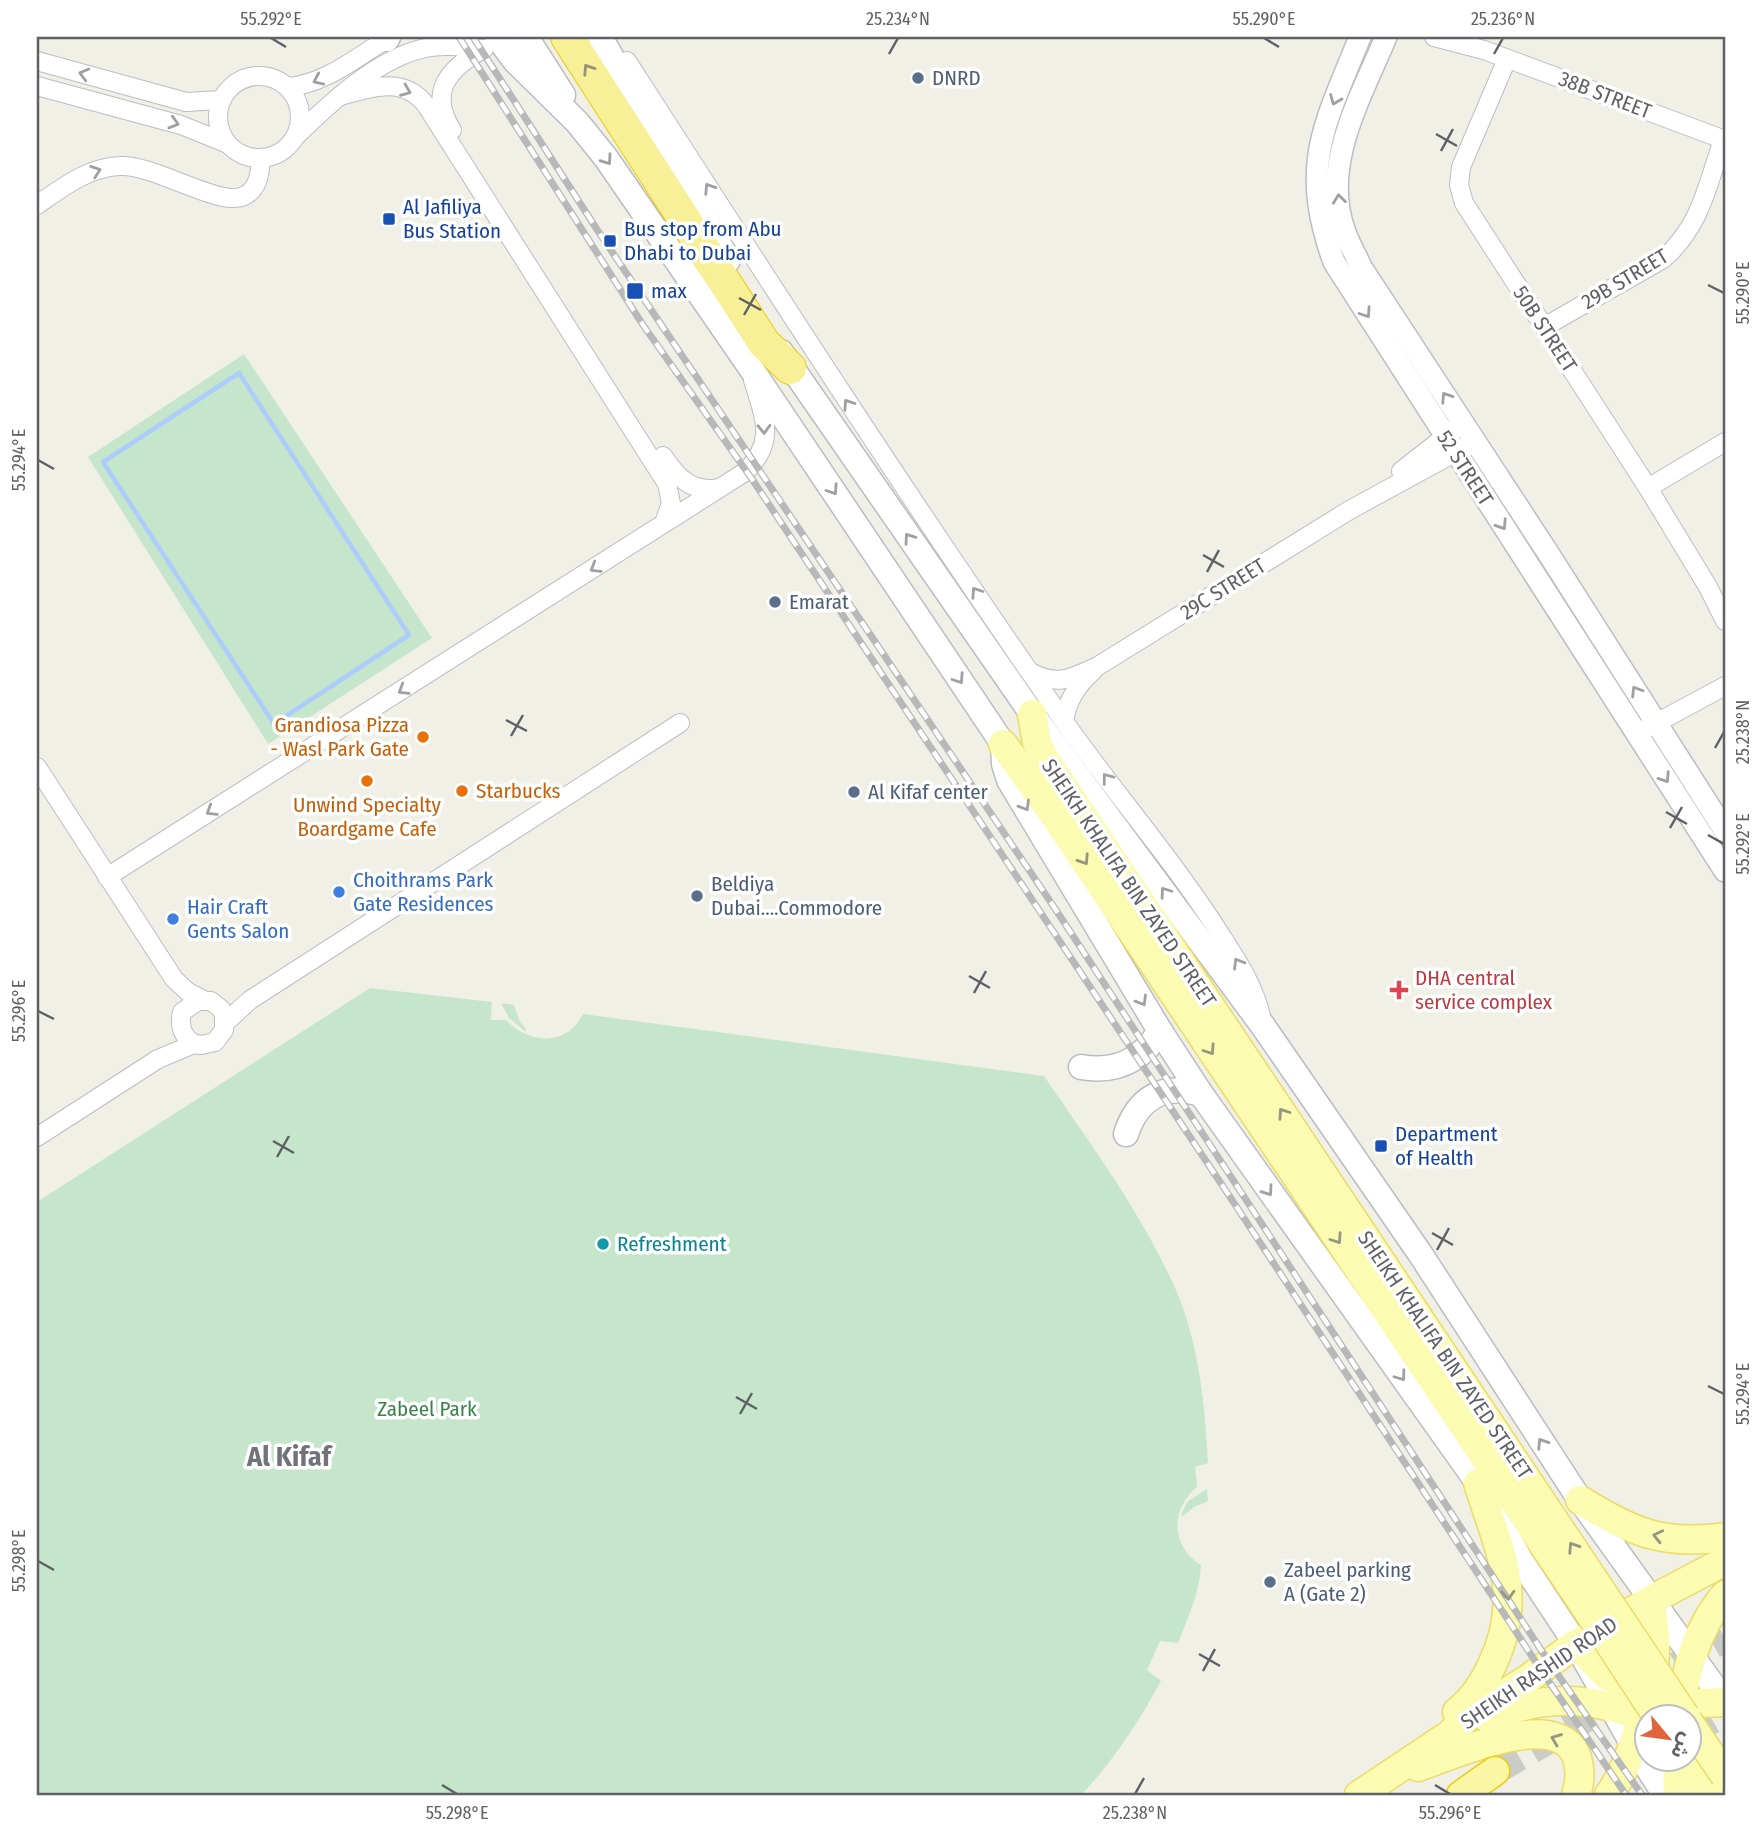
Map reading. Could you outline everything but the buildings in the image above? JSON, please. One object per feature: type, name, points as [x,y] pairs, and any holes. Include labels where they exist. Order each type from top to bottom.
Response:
[{"type":"highway","points":[[567,37],[764,343],[790,369]]},
{"type":"highway","points":[[1461,1795],[1495,1771]]},
{"type":"main road","name":"SHEIKH KHALIFA BIN ZAYED STREET","points":[[600,37],[790,369],[1032,714],[1035,736],[1043,756],[1155,946],[1659,1702]]},
{"type":"main road","name":"SHEIKH KHALIFA BIN ZAYED STREET","points":[[504,44],[587,134],[748,363],[1003,744],[1155,946]]},
{"type":"main road","points":[[1032,714],[1263,1026],[1421,1255],[1580,1500],[1725,1702],[1702,1706]]},
{"type":"main road","points":[[1003,744],[1004,764],[1009,779],[1160,1031],[1201,1094],[1478,1483],[1521,1561],[1576,1644],[1632,1743]]},
{"type":"main road","points":[[1082,1068],[1113,1069],[1127,1064],[1152,1045],[1160,1031]]},
{"type":"main road","points":[[1126,1134],[1131,1118],[1141,1105],[1154,1096],[1169,1090],[1201,1094]]},
{"type":"main road","points":[[1369,1788],[1402,1756],[1468,1703],[1485,1680],[1503,1639],[1509,1590],[1505,1567],[1478,1483]]},
{"type":"main road","points":[[1580,1500],[1619,1523],[1659,1538],[1691,1540],[1725,1536]]},
{"type":"main road","name":"SHEIKH RASHID ROAD","points":[[1369,1788],[1449,1735],[1467,1717],[1576,1644],[1725,1561]]},
{"type":"main road","points":[[1671,1702],[1703,1628],[1725,1595]]},
{"type":"main road","points":[[1651,1600],[1656,1646],[1654,1670],[1663,1702]]},
{"type":"main road","points":[[1576,1644],[1606,1675],[1650,1702]]},
{"type":"main road","points":[[1449,1735],[1492,1714],[1531,1703],[1584,1701],[1632,1709]]},
{"type":"main road","points":[[1369,1788],[1492,1741],[1518,1734],[1543,1734],[1564,1742],[1575,1753],[1580,1770],[1576,1795]]},
{"type":"main road","points":[[1702,1741],[1725,1751]]},
{"type":"main road","points":[[1609,1795],[1632,1747]]},
{"type":"main road","name":"SHEIKH KHALIFA BIN ZAYED STREET","points":[[1702,1751],[1725,1776]]},
{"type":"main road","points":[[1650,1772],[1665,1795]]},
{"type":"main road","points":[[1677,1772],[1678,1795]]},
{"type":"main road","points":[[1694,1772],[1709,1795]]},
{"type":"main road","points":[[1716,1795],[1725,1790]]},
{"type":"street","points":[[288,88],[321,79],[388,37]]},
{"type":"street","points":[[611,37],[840,393],[1064,721],[1185,880],[1243,970],[1259,1005],[1263,1026]]},
{"type":"street","name":"52 STREET","points":[[1360,37],[1322,132],[1317,163],[1316,194],[1322,229],[1334,262],[1725,871]]},
{"type":"street","name":"52 STREET","points":[[1386,37],[1340,153],[1337,193],[1344,231],[1361,267],[1725,831]]},
{"type":"street","name":"38B STREET","points":[[1434,37],[1484,50]]},
{"type":"street","name":"38B STREET","points":[[1459,37],[1507,59],[1724,140]]},
{"type":"street","points":[[37,86],[181,125],[228,144],[248,157],[261,158],[275,155],[287,147],[296,135],[340,96],[390,62],[410,52],[442,46],[504,44]]},
{"type":"street","points":[[504,44],[465,60],[446,80],[441,103],[445,120],[673,471],[698,488],[722,487]]},
{"type":"street","name":"50B STREET","points":[[1507,59],[1461,167],[1459,185],[1464,203],[1648,488],[1708,587],[1725,621]]},
{"type":"street","points":[[37,61],[186,102],[222,100]]},
{"type":"street","points":[[228,144],[219,123],[222,100],[231,87],[245,78],[262,76],[278,80],[288,88],[299,104],[300,120],[296,135]]},
{"type":"street","points":[[340,96],[377,87],[397,86],[413,92],[426,105],[667,484],[671,503],[664,523]]},
{"type":"street","name":"29B STREET","points":[[1544,327],[1663,259],[1679,245],[1692,226],[1724,140]]},
{"type":"street","points":[[37,205],[87,174],[121,166],[143,168],[221,197],[236,199],[250,193],[254,187],[261,158]]},
{"type":"street","points":[[107,877],[722,487],[756,461],[764,446],[765,423],[748,363]]},
{"type":"street","name":"29C STREET","points":[[1450,445],[1462,423]]},
{"type":"street","name":"29C STREET","points":[[1032,673],[1055,681],[1069,679],[1098,666],[1450,445],[1475,442]]},
{"type":"street","points":[[1648,488],[1725,442]]},
{"type":"street","name":"50B STREET","points":[[1708,587],[1725,607]]},
{"type":"street","name":"29C STREET","points":[[1064,721],[1068,702],[1098,666]]},
{"type":"street","points":[[1641,740],[1725,688]]},
{"type":"street","points":[[37,1137],[158,1059],[194,1044],[215,1042],[221,1036],[226,1022],[250,1000],[680,723]]},
{"type":"street","points":[[37,767],[174,979],[188,992],[221,1009],[226,1022]]},
{"type":"street","points":[[174,979],[183,1034],[194,1044]]},
{"type":"street","points":[[158,1059],[192,1003],[250,1000]]},
{"type":"green space","points":[[244,354],[432,638],[268,744],[88,457]]},
{"type":"green space","name":"Zabeel Park","points":[[370,988],[492,1002],[491,1020],[506,1020],[525,1034],[536,1037],[557,1037],[576,1025],[583,1014],[1044,1076],[1132,1207],[1176,1290],[1200,1375],[1208,1463],[1195,1467],[1197,1487],[1188,1496],[1178,1517],[1179,1538],[1191,1557],[1201,1565],[1196,1595],[1178,1643],[1160,1641],[1147,1670],[1161,1681],[1125,1741],[1081,1795],[37,1795],[37,1202]]},
{"type":"green space","points":[[501,1003],[514,1005],[525,1031],[509,1018]]},
{"type":"green space","points":[[1207,1489],[1208,1501],[1183,1516],[1181,1514],[1188,1501]]},
{"type":"waterway","points":[[239,373],[409,635],[274,724],[103,462],[239,373]]},
{"type":"tunnel","points":[[1495,1771],[1725,1638]]},
{"type":"tunnel","points":[[1702,1726],[1725,1712]]},
{"type":"railway","points":[[459,37],[643,325],[752,479],[1626,1795]]},
{"type":"railway","points":[[473,37],[598,231],[1056,910],[1549,1662],[1642,1795]]},
{"type":"place","name":"DNRD","points":[[918,78]]},
{"type":"place","name":"Al Jafiliya Bus Station","points":[[389,219]]},
{"type":"place","name":"Bus stop from Abu Dhabi to Dubai","points":[[610,241]]},
{"type":"place","name":"max","points":[[635,291]]},
{"type":"place","name":"Emarat","points":[[775,602]]},
{"type":"place","name":"Grandiosa Pizza - Wasl Park Gate","points":[[423,737]]},
{"type":"place","name":"Unwind Specialty Boardgame Cafe","points":[[367,781]]},
{"type":"place","name":"Starbucks","points":[[462,791]]},
{"type":"place","name":"Al Kifaf center","points":[[854,792]]},
{"type":"place","name":"Choithrams Park Gate Residences","points":[[339,892]]},
{"type":"place","name":"Beldiya Dubai....Commodore","points":[[697,896]]},
{"type":"place","name":"Hair Craft Gents Salon","points":[[173,919]]},
{"type":"place","name":"DHA central service complex","points":[[1399,990]]},
{"type":"place","name":"Department of Health","points":[[1381,1146]]},
{"type":"place","name":"Refreshment","points":[[603,1244]]},
{"type":"place","name":"Zabeel parking A (Gate 2)","points":[[1270,1582]]},
{"type":"district","name":"Al Kifaf","points":[[289,1456]]}]
